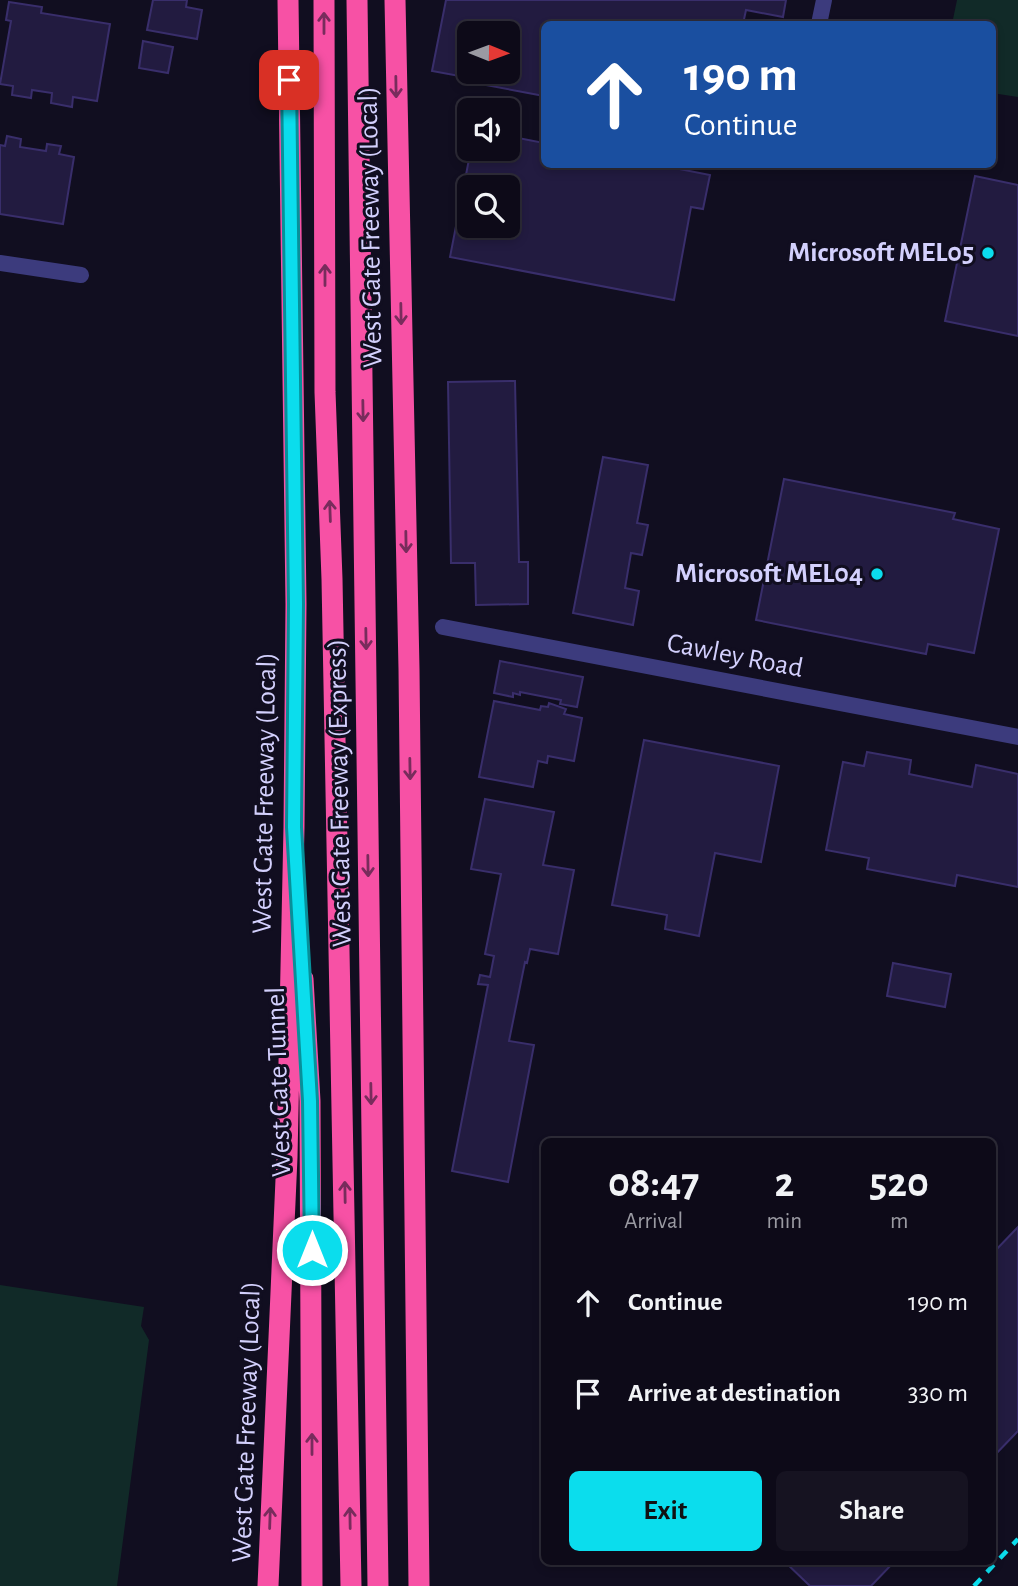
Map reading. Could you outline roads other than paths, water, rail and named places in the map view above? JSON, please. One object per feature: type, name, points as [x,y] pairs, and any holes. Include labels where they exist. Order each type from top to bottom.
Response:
[{"type":"highway","name":"West Gate Freeway (Local)","points":[[268,1586],[286,1157],[294,827],[296,604],[288,0]]},
{"type":"highway","name":"West Gate Freeway (Express)","points":[[324,0],[326,392],[333,607],[351,1586]]},
{"type":"highway","name":"West Gate Freeway (Express)","points":[[357,0],[378,1586]]},
{"type":"highway","name":"West Gate Freeway (Local)","points":[[395,0],[409,655],[419,1586]]},
{"type":"highway","name":"West Gate Tunnel","points":[[294,827],[310,1101],[312,1586]]},
{"type":"street","points":[[820,21],[824,0]]},
{"type":"street","points":[[0,263],[81,275]]},
{"type":"street","name":"Cawley Road","points":[[443,627],[1018,737]]},
{"type":"railway","points":[[996,1562],[1018,1539]]},
{"type":"railway","points":[[974,1586],[994,1565]]},
{"type":"place","name":"Microsoft MEL05","points":[[988,253]]},
{"type":"place","name":"Microsoft MEL04","points":[[877,574]]}]
